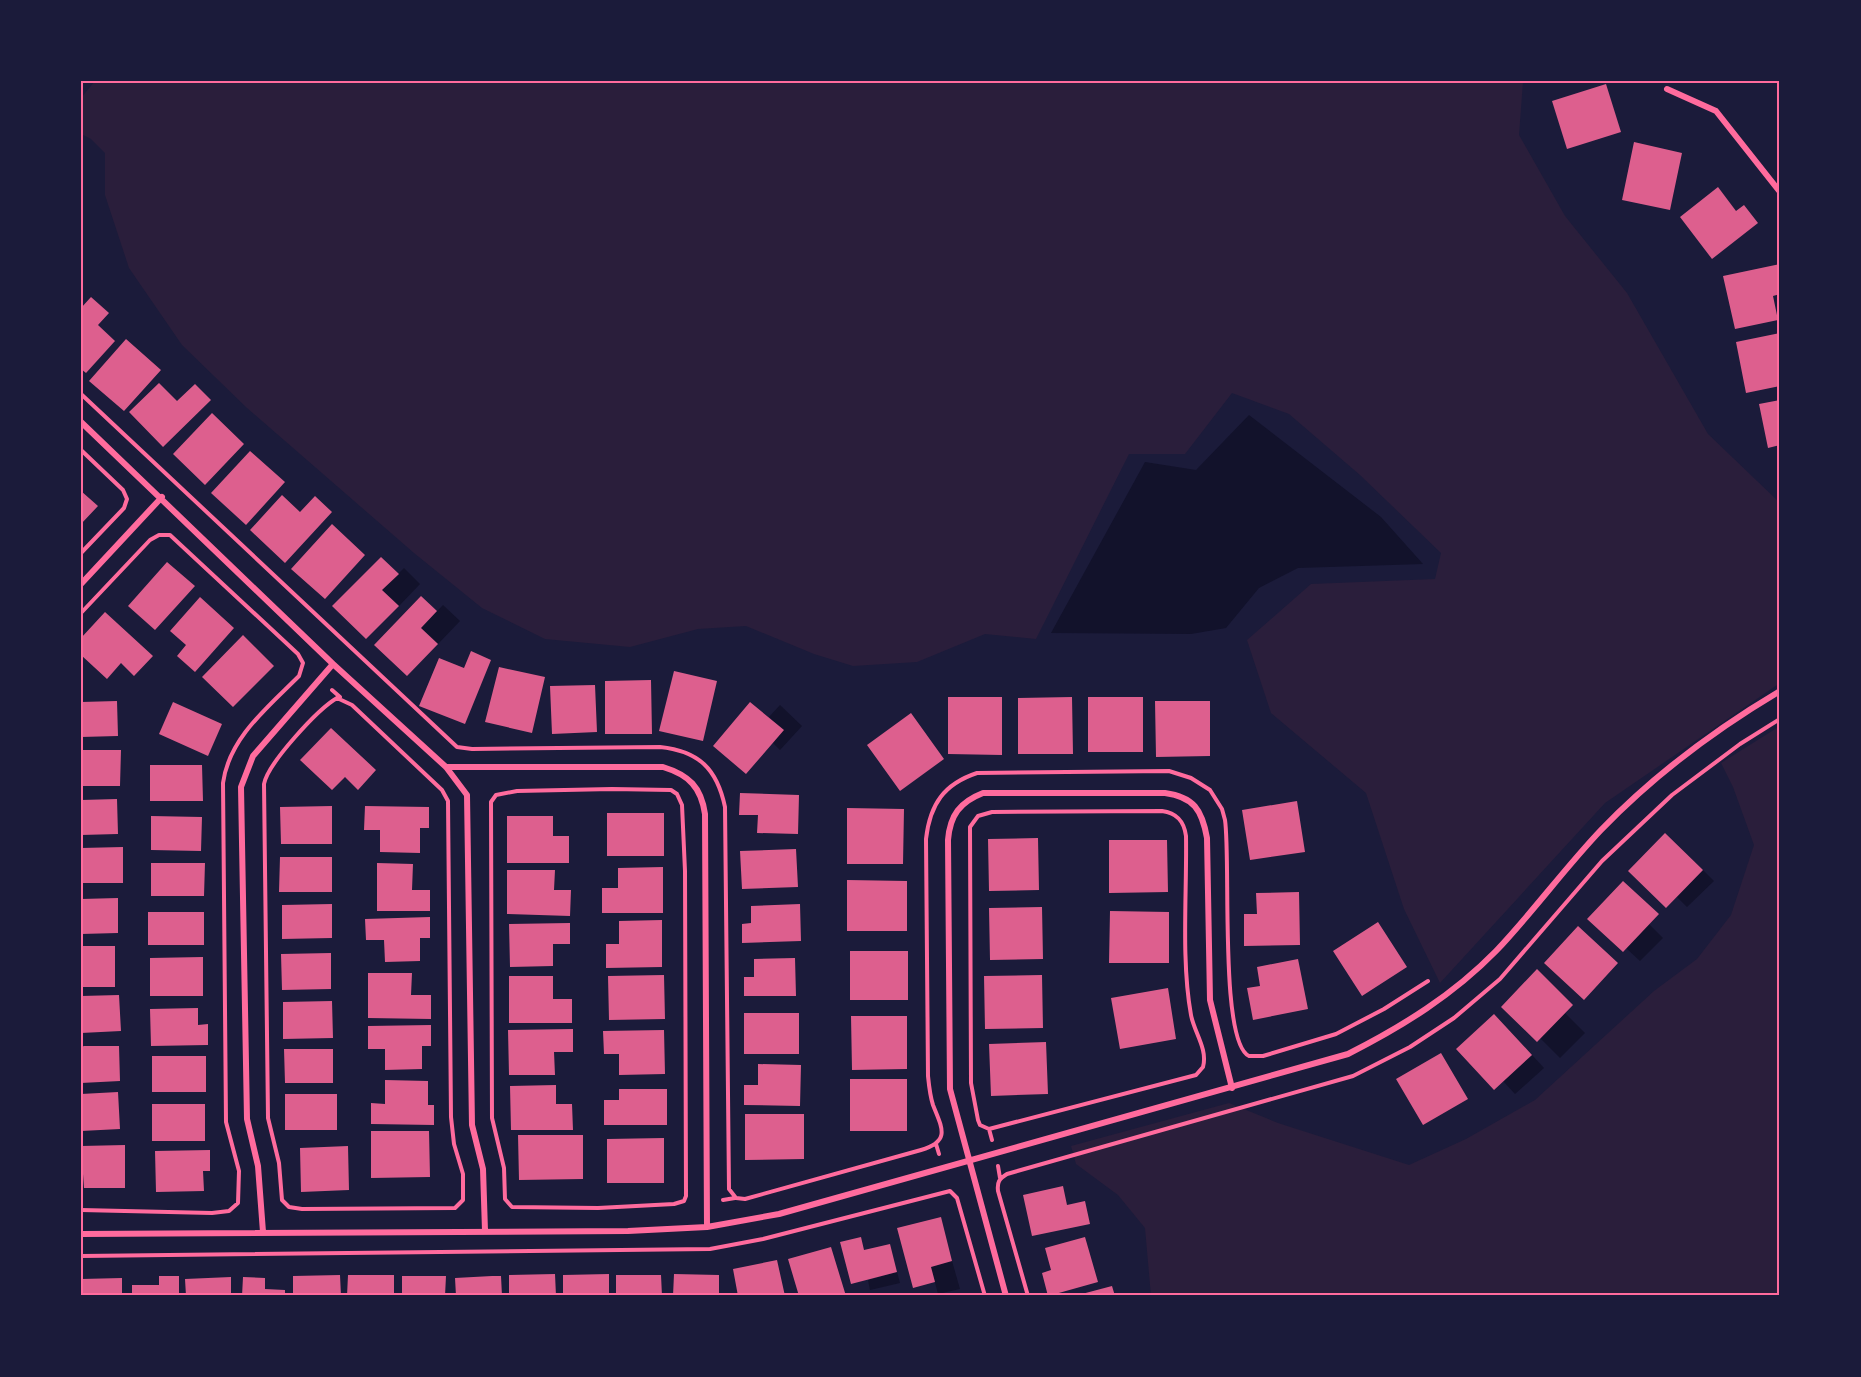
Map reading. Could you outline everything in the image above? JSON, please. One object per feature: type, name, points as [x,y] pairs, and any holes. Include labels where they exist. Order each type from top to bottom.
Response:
[{"type":"street","points":[[1667,89],[1716,111],[1780,192]]},
{"type":"street","points":[[81,422],[162,497],[333,664],[446,768],[467,795],[472,1125],[483,1169],[485,1231]]},
{"type":"street","points":[[81,584],[162,497]]},
{"type":"street","points":[[263,1232],[258,1166],[247,1119],[241,787],[253,756],[333,664]]},
{"type":"street","points":[[81,1234],[707,1227],[778,1214],[1348,1054],[1397,1029],[1441,1000],[1496,951],[1576,856],[1650,785],[1711,737],[1780,691]]},
{"type":"street","points":[[446,768],[663,767],[678,772],[697,787],[703,798],[705,814],[707,1227]]},
{"type":"street","points":[[1006,1296],[950,1089],[948,840],[949,823],[957,809],[968,799],[983,793],[1165,793],[1181,795],[1194,805],[1204,819],[1208,838],[1210,1000],[1232,1088]]},
{"type":"path","points":[[81,394],[458,747],[472,749],[660,747],[686,751],[710,770],[717,781],[725,807],[729,1189],[736,1198]]},
{"type":"path","points":[[81,450],[123,490],[126,502],[134,508]]},
{"type":"path","points":[[81,553],[126,502]]},
{"type":"path","points":[[157,530],[171,536],[181,544],[308,666]]},
{"type":"path","points":[[81,613],[150,540],[162,534]]},
{"type":"path","points":[[238,1203],[239,1172],[226,1122],[224,775],[237,742],[299,676],[303,662]]},
{"type":"path","points":[[332,690],[442,790],[448,801],[451,1117],[464,1186],[463,1200],[457,1208]]},
{"type":"path","points":[[283,1203],[267,1106],[264,784],[267,772],[278,757],[333,700],[342,698]]},
{"type":"path","points":[[988,1186],[997,1183],[1007,1174],[1353,1076],[1410,1047],[1454,1018],[1500,979],[1602,861],[1672,795],[1740,744],[1780,719]]},
{"type":"path","points":[[939,1154],[937,1143],[942,1128],[933,1105],[928,1076],[926,839],[930,814],[940,796],[956,781],[978,772],[1157,770],[1191,778],[1210,790],[1222,809],[1227,834],[1231,1001],[1244,1054],[1254,1057],[1336,1034],[1384,1009],[1428,981]]},
{"type":"path","points":[[512,1207],[505,1199],[504,1168],[492,1118],[489,809],[496,795],[518,791],[664,789],[671,790],[680,799],[685,871],[687,1179],[686,1196],[682,1202]]},
{"type":"path","points":[[992,1140],[987,1129],[978,1120],[970,1077],[968,875],[970,827],[978,816],[985,813],[1162,811],[1176,815],[1182,821],[1186,836],[1189,1003],[1193,1026],[1203,1052],[1203,1067]]},
{"type":"path","points":[[1254,1057],[1257,1067]]},
{"type":"path","points":[[980,1130],[1196,1075],[1203,1067],[1213,1065]]},
{"type":"path","points":[[723,1200],[745,1199],[949,1140]]},
{"type":"path","points":[[998,1166],[1000,1178]]},
{"type":"path","points":[[945,1180],[948,1191],[955,1196],[985,1296]]},
{"type":"path","points":[[997,1183],[1028,1296]]},
{"type":"path","points":[[81,1256],[692,1250],[763,1239],[948,1191]]},
{"type":"path","points":[[955,1196],[965,1192]]},
{"type":"path","points":[[505,1207],[598,1208],[689,1202]]},
{"type":"path","points":[[81,1210],[212,1213],[229,1211],[238,1203],[250,1203]]},
{"type":"path","points":[[271,1203],[283,1203],[289,1208],[302,1209],[464,1208]]},
{"type":"shaded area","points":[[95,81],[1523,81],[1519,135],[1565,216],[1627,293],[1708,434],[1780,503],[1780,683],[1605,803],[1440,983],[1404,909],[1366,793],[1271,713],[1247,640],[1311,584],[1435,579],[1441,553],[1360,475],[1289,414],[1232,393],[1185,454],[1129,454],[1036,639],[985,634],[917,662],[853,666],[814,654],[746,626],[698,629],[630,647],[545,639],[482,608],[414,553],[247,408],[182,345],[129,268],[105,195],[105,153],[91,139],[81,134],[81,98]]},
{"type":"shaded area","points":[[1249,415],[1381,517],[1423,564],[1298,568],[1259,588],[1226,628],[1191,634],[1051,633],[1145,462],[1196,470]]},
{"type":"shaded area","points":[[404,568],[420,584],[399,606],[382,590]]},
{"type":"shaded area","points":[[443,605],[460,621],[438,644],[421,628]]},
{"type":"shaded area","points":[[780,705],[802,726],[780,750],[773,743],[783,730],[769,717]]},
{"type":"shaded area","points":[[1780,726],[1780,1296],[1151,1296],[1145,1228],[1118,1195],[1076,1164],[1071,1146],[1229,1103],[1278,1123],[1409,1165],[1466,1139],[1535,1100],[1654,991],[1697,959],[1731,915],[1754,845],[1733,787],[1721,763]]},
{"type":"shaded area","points":[[1703,870],[1714,881],[1687,907],[1677,897]]},
{"type":"shaded area","points":[[1649,924],[1663,938],[1640,961],[1626,948]]},
{"type":"shaded area","points":[[1565,1013],[1585,1033],[1560,1058],[1540,1038]]},
{"type":"shaded area","points":[[1532,1055],[1544,1068],[1515,1094],[1503,1081]]},
{"type":"shaded area","points":[[952,1261],[960,1289],[938,1294],[931,1267]]},
{"type":"shaded area","points":[[897,1272],[900,1283],[870,1290],[868,1280]]},
{"type":"building","points":[[1606,84],[1621,132],[1567,149],[1552,101]]},
{"type":"building","points":[[1634,142],[1682,153],[1670,210],[1622,200]]},
{"type":"building","points":[[1718,187],[1736,211],[1744,205],[1758,223],[1712,259],[1680,217]]},
{"type":"building","points":[[1780,264],[1780,294],[1773,296],[1778,320],[1735,329],[1723,276]]},
{"type":"building","points":[[91,297],[109,313],[98,325],[115,341],[86,373],[81,369],[81,308]]},
{"type":"building","points":[[1780,333],[1780,386],[1746,393],[1736,342]]},
{"type":"building","points":[[126,339],[161,370],[124,411],[89,381]]},
{"type":"building","points":[[159,383],[177,401],[195,384],[211,400],[163,447],[129,412]]},
{"type":"building","points":[[1780,400],[1780,445],[1768,448],[1759,404]]},
{"type":"building","points":[[212,413],[244,444],[205,485],[173,454]]},
{"type":"building","points":[[250,451],[285,482],[246,525],[211,493]]},
{"type":"building","points":[[81,491],[98,506],[81,524]]},
{"type":"building","points":[[282,495],[300,512],[315,496],[332,512],[285,563],[250,530]]},
{"type":"building","points":[[332,524],[365,555],[325,599],[291,569]]},
{"type":"building","points":[[381,557],[399,574],[382,590],[399,606],[366,639],[332,606]]},
{"type":"building","points":[[167,562],[195,586],[155,630],[128,606]]},
{"type":"building","points":[[421,596],[437,611],[421,628],[438,644],[407,676],[374,645]]},
{"type":"building","points":[[200,597],[234,628],[195,672],[177,656],[186,645],[170,631]]},
{"type":"building","points":[[105,612],[153,656],[134,676],[121,663],[107,679],[81,655],[81,638]]},
{"type":"building","points":[[243,635],[274,666],[233,707],[202,677]]},
{"type":"building","points":[[471,651],[491,660],[465,724],[419,706],[439,658],[464,668]]},
{"type":"building","points":[[499,667],[545,677],[532,733],[485,722]]},
{"type":"building","points":[[674,671],[717,681],[703,741],[659,731]]},
{"type":"building","points":[[651,680],[652,734],[605,734],[605,681]]},
{"type":"building","points":[[595,685],[597,732],[552,734],[550,686]]},
{"type":"building","points":[[948,697],[1002,697],[1002,755],[948,754]]},
{"type":"building","points":[[1072,697],[1073,754],[1018,754],[1018,698]]},
{"type":"building","points":[[1088,697],[1143,697],[1143,752],[1088,752]]},
{"type":"building","points":[[117,701],[118,736],[81,737],[81,702]]},
{"type":"building","points":[[1155,701],[1210,701],[1210,756],[1156,757]]},
{"type":"building","points":[[173,702],[222,724],[208,756],[159,734]]},
{"type":"building","points":[[750,702],[784,730],[746,774],[713,746]]},
{"type":"building","points":[[911,713],[944,759],[900,791],[867,745]]},
{"type":"building","points":[[331,728],[376,770],[358,790],[345,777],[332,790],[300,760]]},
{"type":"building","points":[[81,750],[121,750],[120,786],[81,786]]},
{"type":"building","points":[[150,765],[202,765],[203,801],[150,801]]},
{"type":"building","points":[[740,793],[799,795],[798,834],[757,833],[758,815],[739,815]]},
{"type":"building","points":[[117,799],[118,834],[81,835],[81,800]]},
{"type":"building","points":[[1297,801],[1305,852],[1250,860],[1242,810]]},
{"type":"building","points":[[332,806],[332,844],[281,844],[280,807]]},
{"type":"building","points":[[365,806],[429,807],[429,828],[420,828],[420,853],[380,852],[380,830],[364,830]]},
{"type":"building","points":[[847,808],[904,809],[903,864],[847,864]]},
{"type":"building","points":[[607,813],[664,813],[664,856],[607,856]]},
{"type":"building","points":[[151,816],[202,817],[201,851],[151,850]]},
{"type":"building","points":[[507,816],[553,816],[553,836],[569,836],[569,863],[507,863]]},
{"type":"building","points":[[1665,833],[1703,870],[1666,908],[1628,871]]},
{"type":"building","points":[[1038,838],[1039,890],[989,891],[988,839]]},
{"type":"building","points":[[1109,840],[1167,840],[1168,892],[1109,893]]},
{"type":"building","points":[[123,847],[123,883],[81,883],[81,848]]},
{"type":"building","points":[[796,849],[798,887],[742,889],[740,851]]},
{"type":"building","points":[[280,857],[332,857],[332,892],[279,892]]},
{"type":"building","points":[[151,863],[205,863],[204,896],[151,896]]},
{"type":"building","points":[[377,863],[413,864],[412,890],[430,890],[430,911],[377,911]]},
{"type":"building","points":[[663,867],[663,913],[602,913],[602,888],[618,888],[618,868]]},
{"type":"building","points":[[507,870],[555,870],[554,890],[571,890],[570,916],[507,914]]},
{"type":"building","points":[[847,880],[907,881],[907,931],[847,931]]},
{"type":"building","points":[[1623,881],[1659,914],[1623,952],[1587,919]]},
{"type":"building","points":[[1299,892],[1300,945],[1244,946],[1244,914],[1257,914],[1256,893]]},
{"type":"building","points":[[118,898],[118,933],[81,934],[81,899]]},
{"type":"building","points":[[332,904],[332,938],[282,939],[282,905]]},
{"type":"building","points":[[800,904],[801,941],[742,943],[742,924],[751,923],[751,906]]},
{"type":"building","points":[[1042,907],[1043,959],[990,960],[989,908]]},
{"type":"building","points":[[1110,911],[1169,912],[1169,963],[1109,963]]},
{"type":"building","points":[[148,912],[204,912],[204,945],[148,945]]},
{"type":"building","points":[[430,917],[430,938],[420,938],[420,961],[385,962],[384,940],[366,940],[365,919]]},
{"type":"building","points":[[662,920],[662,967],[606,968],[606,944],[619,944],[619,921]]},
{"type":"building","points":[[1378,922],[1407,967],[1362,996],[1333,951]]},
{"type":"building","points":[[570,923],[570,944],[553,944],[553,966],[510,967],[509,924]]},
{"type":"building","points":[[1578,926],[1618,963],[1584,1000],[1544,963]]},
{"type":"building","points":[[81,946],[115,946],[115,987],[81,987]]},
{"type":"building","points":[[850,951],[908,951],[908,1000],[850,1000]]},
{"type":"building","points":[[331,953],[331,989],[282,990],[281,954]]},
{"type":"building","points":[[203,957],[203,996],[150,996],[150,958]]},
{"type":"building","points":[[795,958],[796,996],[744,996],[744,977],[754,977],[754,959]]},
{"type":"building","points":[[1298,959],[1308,1009],[1253,1020],[1247,988],[1260,986],[1257,967]]},
{"type":"building","points":[[1537,969],[1573,1005],[1537,1042],[1501,1007]]},
{"type":"building","points":[[368,973],[412,973],[411,995],[431,995],[431,1019],[368,1018]]},
{"type":"building","points":[[664,975],[665,1019],[609,1020],[608,976]]},
{"type":"building","points":[[1042,975],[1043,1028],[985,1029],[984,976]]},
{"type":"building","points":[[509,976],[553,976],[553,999],[572,999],[572,1023],[509,1023]]},
{"type":"building","points":[[1168,988],[1176,1039],[1120,1049],[1111,998]]},
{"type":"building","points":[[119,995],[121,1031],[81,1033],[81,996]]},
{"type":"building","points":[[332,1001],[333,1038],[283,1039],[283,1002]]},
{"type":"building","points":[[198,1008],[198,1025],[208,1024],[208,1045],[151,1046],[150,1009]]},
{"type":"building","points":[[744,1013],[799,1013],[799,1054],[744,1054]]},
{"type":"building","points":[[1494,1014],[1532,1055],[1494,1090],[1456,1049]]},
{"type":"building","points":[[851,1016],[907,1016],[907,1069],[852,1070]]},
{"type":"building","points":[[431,1025],[431,1046],[422,1046],[422,1069],[385,1070],[385,1049],[368,1049],[368,1026]]},
{"type":"building","points":[[573,1029],[573,1052],[554,1052],[555,1075],[509,1075],[508,1030]]},
{"type":"building","points":[[664,1030],[665,1074],[619,1075],[619,1054],[604,1054],[603,1031]]},
{"type":"building","points":[[1046,1042],[1048,1094],[991,1096],[989,1044]]},
{"type":"building","points":[[119,1046],[120,1081],[81,1083],[81,1047]]},
{"type":"building","points":[[284,1049],[333,1049],[333,1083],[285,1083]]},
{"type":"building","points":[[1441,1053],[1468,1099],[1423,1125],[1396,1079]]},
{"type":"building","points":[[152,1056],[206,1056],[206,1092],[152,1092]]},
{"type":"building","points":[[758,1064],[801,1065],[800,1106],[744,1105],[744,1085],[758,1085]]},
{"type":"building","points":[[850,1079],[907,1079],[907,1131],[850,1131]]},
{"type":"building","points":[[385,1080],[428,1081],[428,1105],[434,1105],[434,1125],[371,1124],[371,1103],[385,1104]]},
{"type":"building","points":[[556,1085],[556,1104],[572,1104],[573,1130],[511,1130],[510,1086]]},
{"type":"building","points":[[619,1089],[667,1089],[667,1125],[604,1125],[604,1100],[619,1100]]},
{"type":"building","points":[[118,1092],[120,1129],[81,1131],[81,1094]]},
{"type":"building","points":[[285,1094],[337,1094],[337,1130],[285,1130]]},
{"type":"building","points":[[152,1104],[205,1104],[205,1141],[152,1141]]},
{"type":"building","points":[[745,1114],[804,1114],[804,1159],[745,1160]]},
{"type":"building","points":[[371,1131],[429,1131],[430,1177],[371,1178]]},
{"type":"building","points":[[518,1135],[583,1135],[583,1179],[519,1180]]},
{"type":"building","points":[[664,1138],[664,1183],[607,1183],[607,1139]]},
{"type":"building","points":[[125,1145],[125,1188],[84,1188],[81,1146]]},
{"type":"building","points":[[348,1146],[349,1190],[301,1192],[300,1148]]},
{"type":"building","points":[[210,1150],[210,1171],[203,1171],[204,1191],[156,1192],[155,1151]]},
{"type":"building","points":[[1063,1186],[1067,1205],[1085,1201],[1090,1224],[1032,1236],[1023,1195]]},
{"type":"building","points":[[941,1217],[952,1261],[931,1267],[935,1282],[913,1288],[897,1228]]},
{"type":"building","points":[[861,1237],[864,1250],[890,1244],[897,1272],[851,1284],[840,1242]]},
{"type":"building","points":[[1085,1237],[1098,1282],[1048,1296],[1042,1273],[1051,1270],[1045,1248]]},
{"type":"building","points":[[831,1247],[846,1296],[799,1296],[788,1259]]},
{"type":"building","points":[[777,1260],[785,1296],[738,1296],[733,1269]]},
{"type":"building","points":[[555,1274],[556,1296],[509,1296],[509,1275]]},
{"type":"building","points":[[609,1274],[609,1296],[563,1296],[563,1275]]},
{"type":"building","points":[[674,1274],[719,1275],[719,1296],[673,1296]]},
{"type":"building","points":[[340,1275],[341,1296],[293,1296],[293,1276]]},
{"type":"building","points":[[348,1275],[394,1275],[394,1296],[347,1296]]},
{"type":"building","points":[[616,1275],[661,1275],[662,1296],[616,1296]]},
{"type":"building","points":[[159,1276],[179,1276],[179,1296],[132,1296],[132,1285],[159,1285]]},
{"type":"building","points":[[402,1276],[446,1276],[445,1296],[402,1296]]},
{"type":"building","points":[[501,1276],[502,1296],[456,1296],[455,1278]]},
{"type":"building","points":[[231,1277],[231,1296],[186,1296],[185,1279]]},
{"type":"building","points":[[243,1277],[265,1278],[265,1289],[285,1290],[285,1296],[242,1296]]},
{"type":"building","points":[[122,1278],[122,1296],[81,1296],[81,1279]]},
{"type":"building","points":[[1112,1286],[1115,1296],[1078,1296],[1078,1295]]}]
